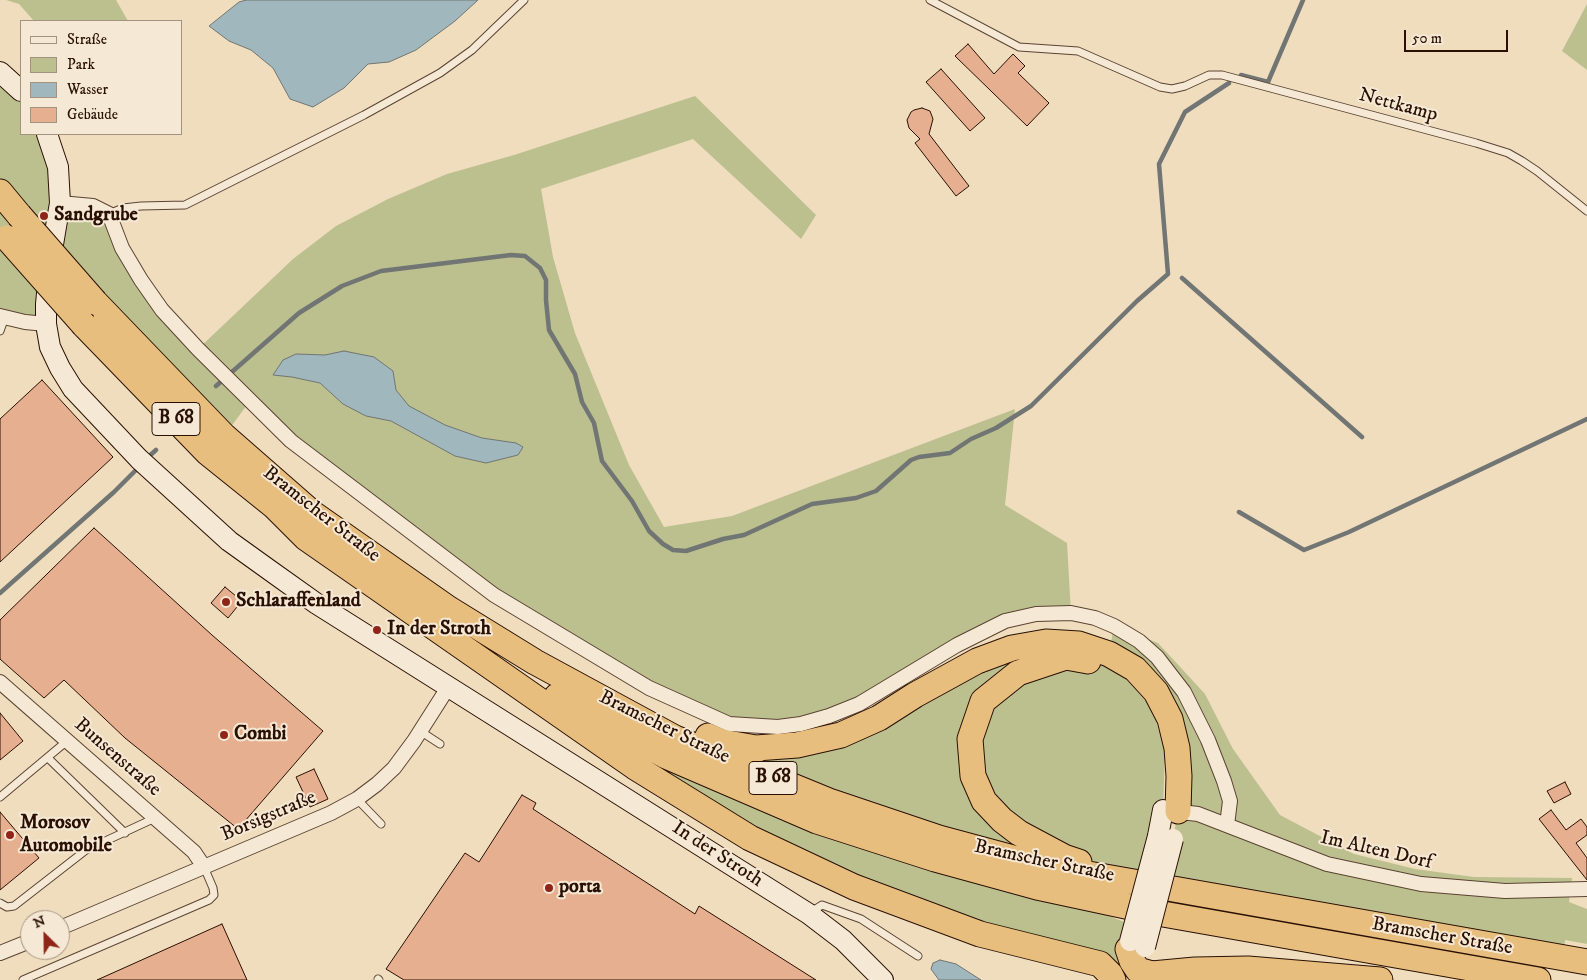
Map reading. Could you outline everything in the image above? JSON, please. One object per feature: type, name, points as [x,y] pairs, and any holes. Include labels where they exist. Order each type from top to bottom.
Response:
[{"type":"highway","name":"B 68","points":[[0,192],[9,228],[84,325],[208,453],[274,506],[306,538],[434,629],[666,756],[817,821],[935,859],[1037,886],[1162,914],[1538,980]]},
{"type":"highway","name":"Bramscher Straße","points":[[9,228],[94,302],[224,436],[312,513],[449,609],[535,662],[676,738],[830,801],[939,838],[1043,866],[1587,962]]},
{"type":"highway","points":[[434,629],[635,767],[750,838],[854,887],[971,930],[1100,964],[1113,980]]},
{"type":"highway","points":[[634,716],[681,726],[722,742],[756,748],[797,745],[841,734],[879,718],[915,694],[977,661],[1012,648],[1046,642],[1079,644],[1110,654],[1135,670],[1156,692],[1170,719],[1177,748],[1180,776],[1170,810]]},
{"type":"highway","points":[[1136,882],[1064,857],[1019,833],[1002,820],[984,801],[973,776],[970,739],[984,701],[1018,673],[1066,657],[1102,664],[1132,683],[1153,710],[1165,751],[1170,810]]},
{"type":"highway","points":[[1133,961],[1152,974],[1195,970],[1248,969],[1380,980]]},
{"type":"street","points":[[0,72],[20,90]]},
{"type":"street","name":"In der Stroth","points":[[47,135],[58,167],[60,203],[50,262],[46,324],[50,346],[60,368],[73,389],[143,462],[229,541],[316,604],[809,914],[843,940],[884,980]]},
{"type":"street","points":[[60,203],[93,206],[109,214],[122,248],[146,288],[168,316],[291,441],[494,596],[649,688],[729,724],[778,727],[801,724],[829,716],[859,704],[957,644],[1005,621],[1036,614],[1071,613],[1095,618],[1114,626],[1139,641],[1158,658],[1184,692],[1208,740],[1224,781],[1230,801],[1228,825]]},
{"type":"street","points":[[2,316],[46,324]]},
{"type":"street","name":"Borsigstraße","points":[[70,924],[331,813],[357,799],[394,768],[449,686]]},
{"type":"street","name":"Bunsenstraße","points":[[2,688],[67,741],[194,852],[204,867]]},
{"type":"street","points":[[1133,961],[1166,838],[1170,810]]},
{"type":"street","name":"Im Alten Dorf","points":[[1170,810],[1198,814],[1327,864],[1420,884],[1505,891],[1587,889]]},
{"type":"street","points":[[0,953],[20,944]]},
{"type":"lane","points":[[109,214],[123,208],[185,204],[364,115],[440,73],[472,50],[524,0]]},
{"type":"lane","name":"Nettkamp","points":[[930,0],[1018,48],[1078,51],[1160,87],[1172,89],[1185,86],[1209,75],[1222,76],[1508,153],[1522,161],[1587,211]]},
{"type":"lane","points":[[0,331],[2,316]]},
{"type":"lane","points":[[420,730],[440,744]]},
{"type":"lane","points":[[0,797],[67,741]]},
{"type":"lane","points":[[48,758],[125,832]]},
{"type":"lane","points":[[357,799],[381,824]]},
{"type":"lane","points":[[0,903],[7,907],[14,906],[86,850],[155,818]]},
{"type":"lane","points":[[23,980],[209,900],[214,894],[204,867]]},
{"type":"lane","points":[[809,914],[822,905],[861,920],[918,956]]},
{"type":"green space","points":[[6,0],[116,0],[127,20],[33,20],[19,4]]},
{"type":"green space","points":[[1587,4],[1587,70],[1562,51]]},
{"type":"green space","points":[[0,72],[20,90],[20,135],[47,135],[59,193],[109,214],[122,248],[198,349],[293,259],[336,226],[388,199],[447,174],[514,155],[695,96],[816,215],[801,239],[693,139],[541,189],[553,257],[575,333],[629,465],[664,527],[732,516],[1015,409],[1005,505],[1067,543],[1071,613],[1005,621],[829,716],[729,724],[494,595],[250,401],[224,436],[49,286],[46,324],[0,316]]},
{"type":"green space","points":[[1114,626],[1158,643],[1205,694],[1233,749],[1280,815],[1354,854],[1415,869],[1474,877],[1572,878],[1569,902],[1587,909],[1587,944],[1565,940],[1563,958],[1169,888],[1173,839],[1178,811],[1169,718],[1109,654]]},
{"type":"green space","points":[[434,629],[666,756],[1037,887],[1134,926],[1119,980],[854,887]]},
{"type":"green space","points":[[1012,648],[1102,664],[1132,683],[1153,710],[1165,751],[1163,810],[1136,882],[939,838],[634,716],[681,726],[722,742],[797,745]]},
{"type":"water","points":[[246,0],[478,0],[455,21],[416,50],[389,62],[368,64],[344,88],[313,107],[290,99],[273,68],[251,50],[229,41],[209,26],[239,2]]},
{"type":"water","points":[[344,351],[374,357],[393,371],[396,390],[409,406],[445,425],[482,438],[516,443],[523,447],[518,455],[486,463],[455,456],[391,421],[366,416],[343,404],[320,383],[273,375],[283,360],[296,354],[325,355]]},
{"type":"water","points":[[940,960],[956,964],[981,980],[939,980],[931,969],[933,963]]},
{"type":"building","points":[[968,44],[994,74],[1013,54],[1025,66],[1018,73],[1049,103],[1027,126],[955,56]]},
{"type":"building","points":[[941,69],[985,118],[970,131],[926,82]]},
{"type":"building","points":[[922,108],[930,111],[933,119],[929,134],[969,186],[956,196],[915,143],[920,139],[909,128],[907,120],[911,112]]},
{"type":"building","points":[[42,380],[113,457],[0,562],[0,419]]},
{"type":"building","points":[[94,528],[212,635],[323,731],[238,829],[125,738],[64,680],[44,698],[0,659],[0,620]]},
{"type":"building","points":[[225,587],[242,601],[228,618],[211,603]]},
{"type":"building","points":[[0,713],[23,741],[0,760]]},
{"type":"building","points":[[314,769],[328,799],[310,807],[296,777]]},
{"type":"building","points":[[1565,782],[1571,794],[1554,803],[1547,791]]},
{"type":"building","name":"porta","points":[[522,795],[536,803],[533,809],[695,914],[699,906],[816,980],[404,980],[386,969],[465,853],[479,862]]},
{"type":"building","points":[[1551,810],[1566,830],[1581,819],[1587,827],[1587,835],[1576,843],[1587,858],[1587,880],[1539,819]]},
{"type":"building","name":"Morosov Automobile","points":[[0,812],[39,858],[0,890]]},
{"type":"building","points":[[222,924],[247,980],[97,980]]},
{"type":"waterway","points":[[1241,75],[1268,82],[1303,0]]},
{"type":"waterway","points":[[216,386],[299,313],[342,286],[381,271],[511,255],[525,256],[540,268],[546,280],[549,330],[575,374],[582,402],[594,423],[602,461],[632,501],[649,531],[663,544],[673,550],[686,551],[723,539],[744,535],[812,504],[856,498],[876,491],[911,460],[919,457],[950,453],[971,439],[996,428],[1031,406],[1137,301],[1168,274],[1159,164],[1185,112],[1229,83]]},
{"type":"waterway","points":[[1182,278],[1362,437]]},
{"type":"waterway","points":[[1239,512],[1304,550],[1349,532],[1587,419]]},
{"type":"waterway","points":[[146,459],[156,450]]},
{"type":"waterway","points":[[0,593],[114,492],[139,467]]},
{"type":"place","name":"Sandgrube","points":[[44,216]]},
{"type":"place","name":"Schlaraffenland","points":[[226,602]]},
{"type":"place","name":"In der Stroth","points":[[377,630]]},
{"type":"place","name":"Combi","points":[[224,735]]},
{"type":"place","name":"Morosov Automobile","points":[[10,835]]},
{"type":"place","name":"porta","points":[[549,888]]}]
